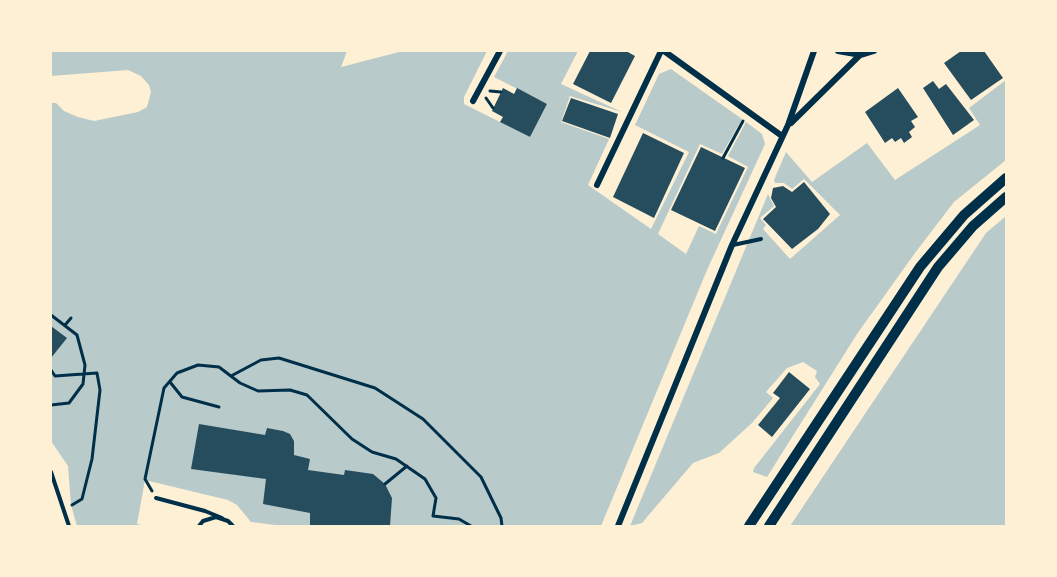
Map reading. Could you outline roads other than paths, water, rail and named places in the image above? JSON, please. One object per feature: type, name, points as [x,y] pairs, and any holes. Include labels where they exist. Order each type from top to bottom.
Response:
[{"type":"main road","points":[[748,526],[920,267],[964,215],[1006,178]]},
{"type":"main road","points":[[769,526],[938,267],[973,226],[1006,198]]},
{"type":"street","points":[[473,102],[500,51]]},
{"type":"street","points":[[597,184],[662,51],[782,136]]},
{"type":"street","points":[[618,526],[732,245],[788,125],[814,51]]},
{"type":"street","points":[[838,51],[863,53],[874,51]]},
{"type":"street","points":[[788,125],[863,53]]},
{"type":"lane","points":[[732,245],[761,239]]},
{"type":"lane","points":[[51,472],[69,526]]},
{"type":"lane","points":[[156,498],[197,508],[222,518],[233,526]]},
{"type":"lane","points":[[199,526],[209,518],[222,518]]}]
